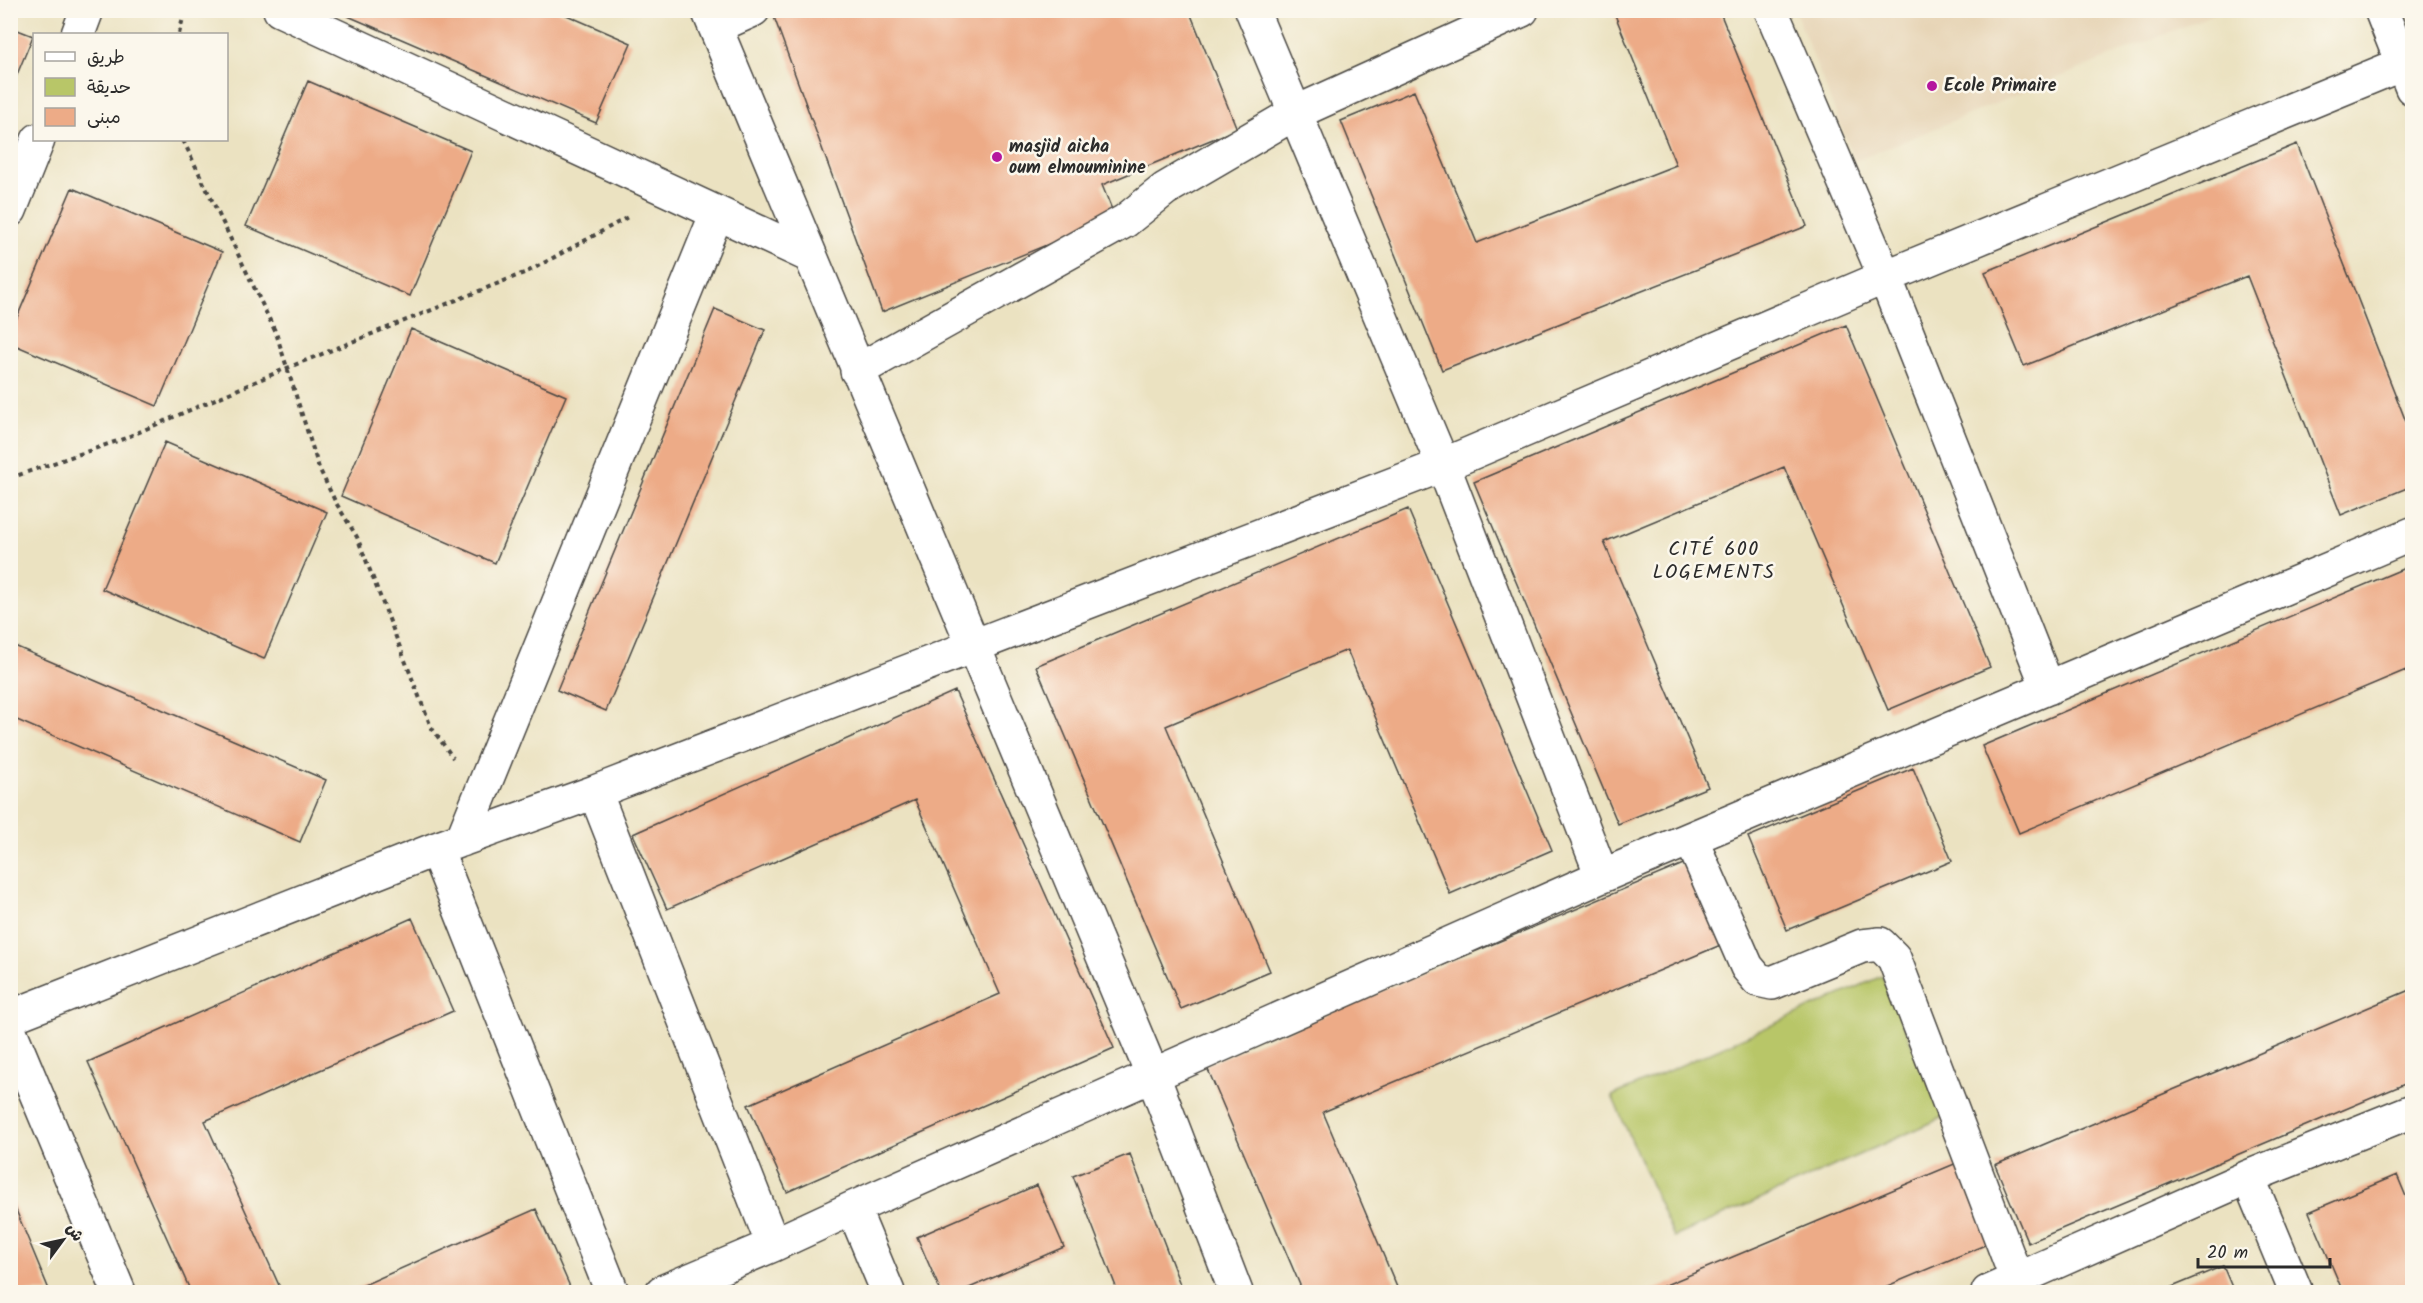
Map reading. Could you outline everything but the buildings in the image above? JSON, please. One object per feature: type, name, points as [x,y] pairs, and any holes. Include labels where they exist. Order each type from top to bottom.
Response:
[{"type":"street","points":[[78,33],[87,10]]},
{"type":"street","points":[[280,10],[808,255]]},
{"type":"street","points":[[753,10],[711,19],[1153,1076],[1236,1293]]},
{"type":"street","points":[[1252,10],[1443,465],[1602,876]]},
{"type":"street","points":[[857,371],[1125,221],[1165,189],[1295,113],[1522,10]]},
{"type":"street","points":[[1771,10],[1884,277],[2048,688]]},
{"type":"street","points":[[10,1017],[449,845],[595,792],[1443,465],[1884,277],[2409,71],[2381,10]]},
{"type":"street","points":[[10,210],[38,141]]},
{"type":"street","points":[[449,845],[480,796],[717,213]]},
{"type":"street","points":[[662,1293],[1602,876],[2412,534]]},
{"type":"street","points":[[595,792],[773,1245]]},
{"type":"street","points":[[1690,839],[1748,967],[1758,980],[1772,983],[1862,946],[1880,944],[1894,958],[2002,1286],[2248,1177],[2412,1111]]},
{"type":"street","points":[[449,845],[612,1293]]},
{"type":"street","points":[[10,1031],[119,1293]]},
{"type":"street","points":[[2248,1177],[2296,1293]]},
{"type":"street","points":[[853,1208],[888,1293]]},
{"type":"path","points":[[179,33],[185,10]]},
{"type":"path","points":[[183,141],[276,333],[319,468],[336,503],[357,537],[431,727],[480,796]]},
{"type":"path","points":[[10,478],[123,439],[287,368],[529,271],[672,192]]},
{"type":"shaded area","name":"Ecole Primaire","points":[[1795,10],[2224,10],[1855,161],[1795,11]]},
{"type":"green space","points":[[1882,976],[1944,1117],[1674,1237],[1612,1096]]},
{"type":"place","name":"Ecole Primaire","points":[[1932,86]]},
{"type":"place","name":"masjid aicha oum elmouminine","points":[[997,157]]},
{"type":"district","name":"CITÉ 600 LOGEMENTS","points":[[1714,562]]}]
